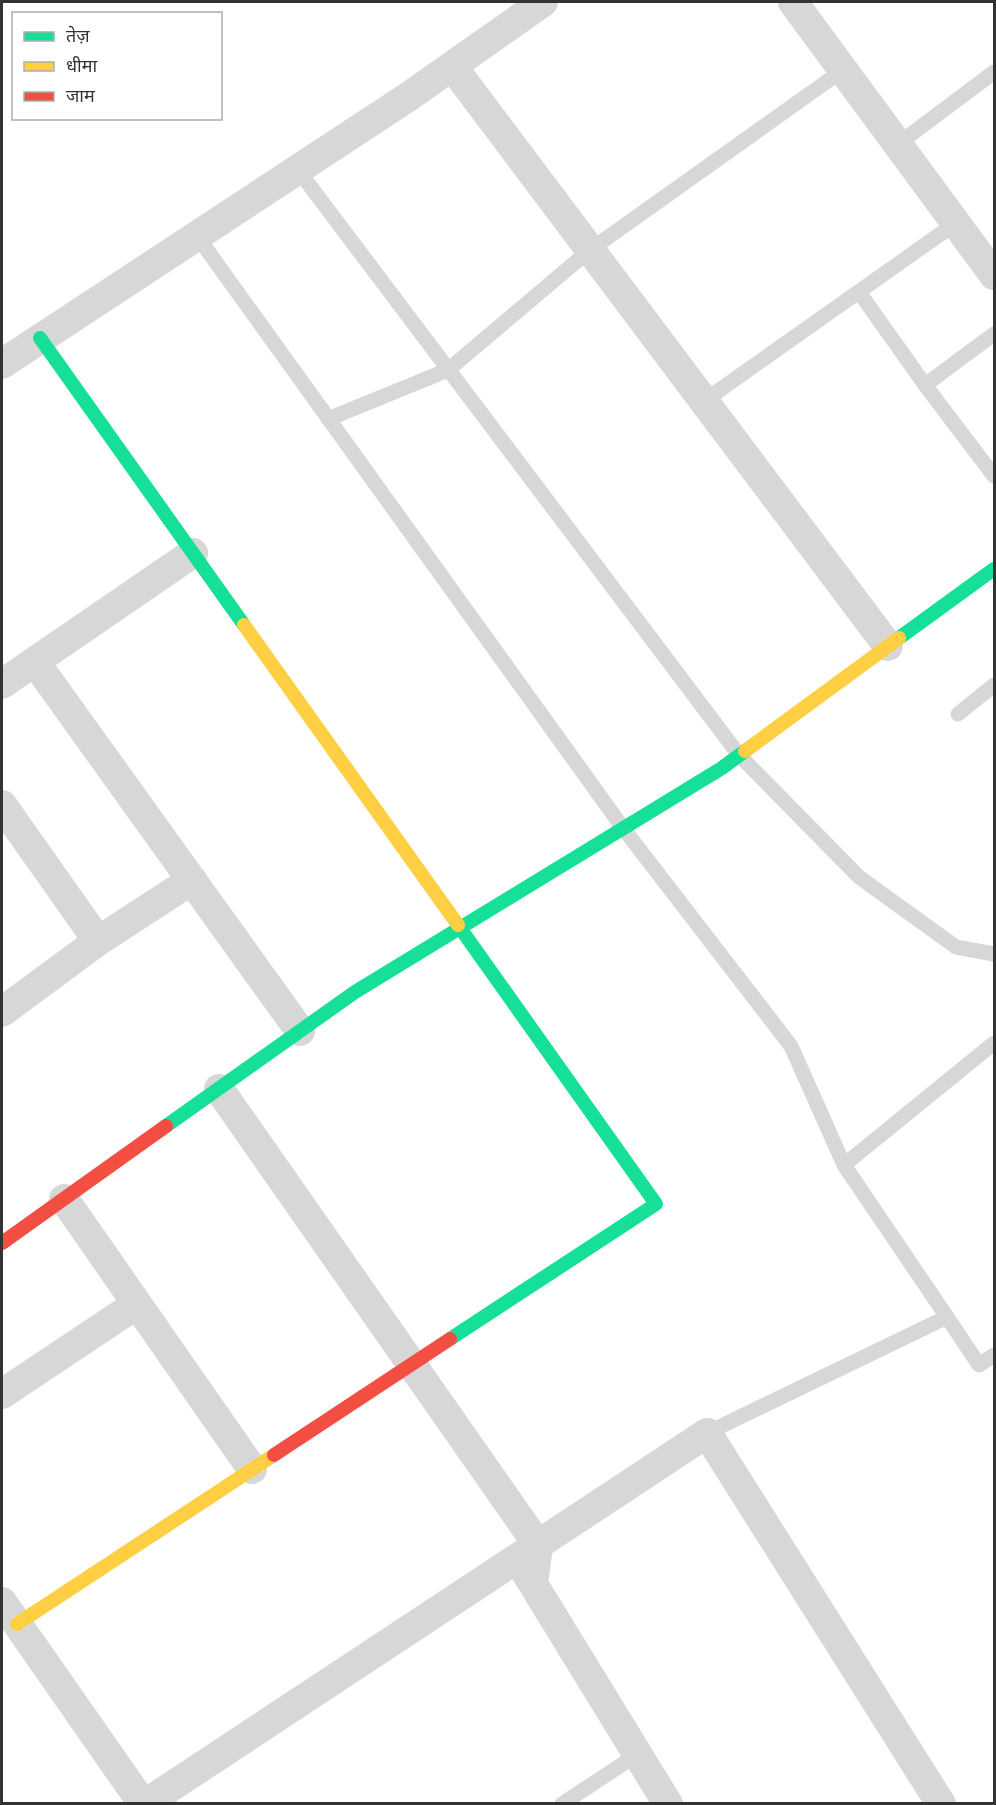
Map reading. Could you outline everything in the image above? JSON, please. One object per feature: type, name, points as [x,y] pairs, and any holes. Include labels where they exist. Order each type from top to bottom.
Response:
[{"type":"street","points":[[2,364],[298,170],[543,2]]},
{"type":"street","points":[[793,2],[994,275]]},
{"type":"street","points":[[452,66],[888,646]]},
{"type":"street","points":[[40,338],[656,1204],[252,1469],[9,1613],[144,1803],[707,1433],[941,1803]]},
{"type":"street","points":[[2,684],[193,553]]},
{"type":"street","points":[[2,1243],[355,992],[722,768],[994,569]]},
{"type":"street","points":[[35,662],[300,1031]]},
{"type":"street","points":[[2,805],[98,941]]},
{"type":"street","points":[[2,1012],[98,941],[192,880]]},
{"type":"street","points":[[219,1089],[412,1365],[527,1552],[533,1584],[668,1803]]},
{"type":"street","points":[[64,1199],[252,1469]]},
{"type":"street","points":[[2,1394],[137,1304]]},
{"type":"lane","points":[[328,419],[448,369],[590,250],[843,70]]},
{"type":"lane","points":[[898,144],[994,72]]},
{"type":"lane","points":[[298,170],[739,755],[859,876],[956,947],[994,954]]},
{"type":"lane","points":[[704,402],[956,223]]},
{"type":"lane","points":[[197,236],[623,828],[791,1046],[844,1165],[979,1365],[994,1355]]},
{"type":"lane","points":[[859,292],[925,385],[994,476]]},
{"type":"lane","points":[[925,385],[994,334]]},
{"type":"lane","points":[[958,714],[994,685]]},
{"type":"lane","points":[[844,1165],[994,1044]]},
{"type":"lane","points":[[707,1433],[947,1317]]},
{"type":"lane","points":[[562,1803],[638,1754]]},
{"type":"traffic: fast","points":[[40,338],[244,625]]},
{"type":"traffic: fast","points":[[899,638],[994,569]]},
{"type":"traffic: fast","points":[[166,1126],[355,992],[722,768],[745,751]]},
{"type":"traffic: fast","points":[[450,1339],[656,1204],[458,925]]},
{"type":"traffic: slow","points":[[244,625],[458,925]]},
{"type":"traffic: slow","points":[[745,751],[899,638]]},
{"type":"traffic: slow","points":[[17,1624],[274,1455]]},
{"type":"traffic: jam","points":[[2,1243],[166,1126]]},
{"type":"traffic: jam","points":[[274,1455],[450,1339]]}]
